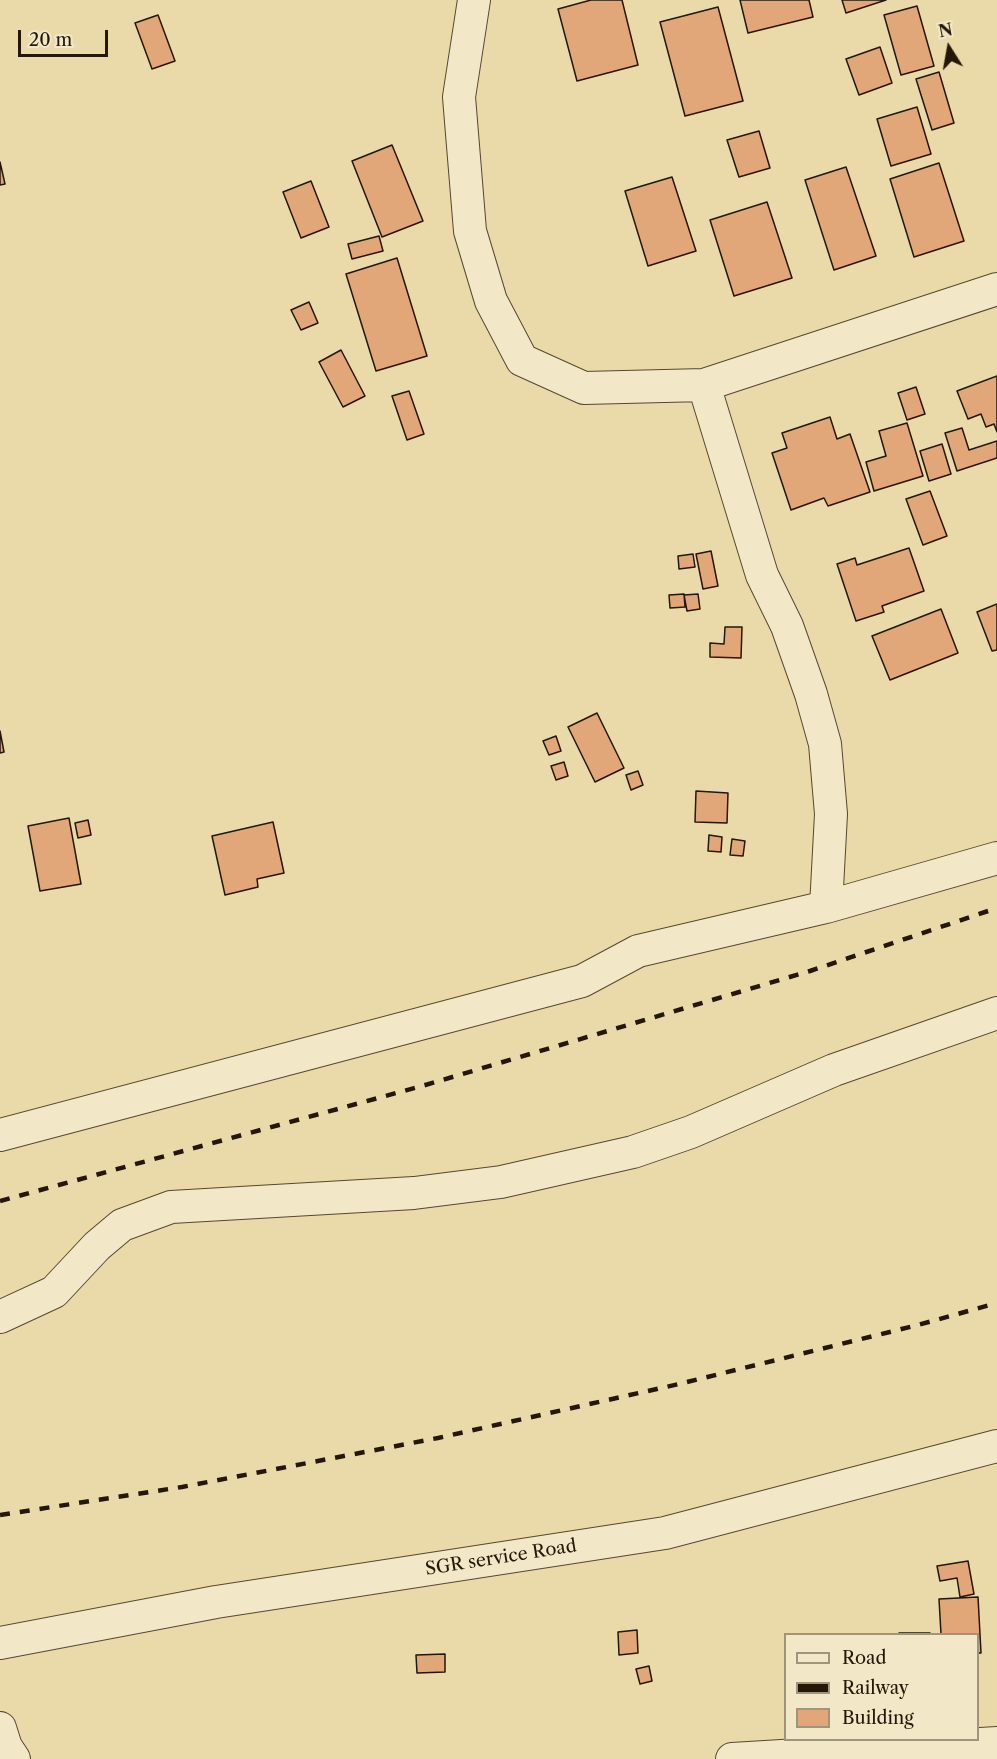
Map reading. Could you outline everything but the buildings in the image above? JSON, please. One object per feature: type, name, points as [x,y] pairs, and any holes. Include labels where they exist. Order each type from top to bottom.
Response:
[{"type":"street","points":[[474,0],[459,97],[470,231],[491,301],[522,360],[584,388],[704,385],[997,289]]},
{"type":"street","points":[[704,385],[762,575],[787,626],[811,694],[825,744],[831,814],[826,907]]},
{"type":"street","points":[[0,1135],[582,981],[638,951],[826,907],[997,858]]},
{"type":"street","points":[[0,1317],[54,1292],[97,1246],[122,1226],[171,1207],[425,1191],[501,1182],[623,1154],[691,1132],[834,1070],[997,1013]]},
{"type":"street","name":"SGR service Road","points":[[0,1643],[216,1602],[665,1533],[997,1446]]},
{"type":"street","points":[[0,1728],[6,1747],[14,1759]]},
{"type":"street","points":[[732,1759],[997,1743]]},
{"type":"railway","points":[[0,1201],[422,1086],[810,971],[997,908]]},
{"type":"railway","points":[[0,1515],[182,1487],[438,1438],[679,1384],[918,1325],[997,1303]]}]
